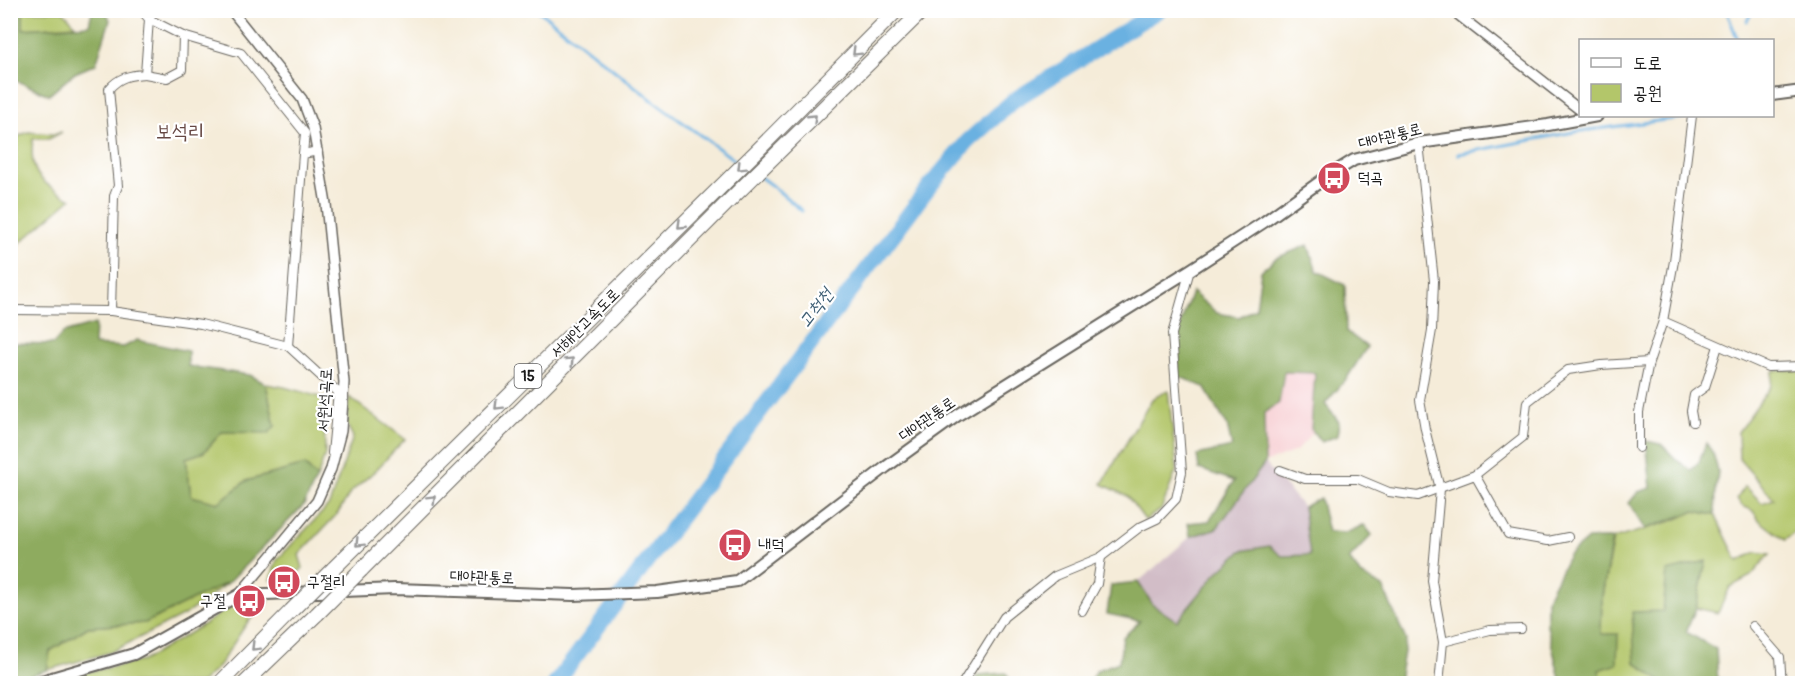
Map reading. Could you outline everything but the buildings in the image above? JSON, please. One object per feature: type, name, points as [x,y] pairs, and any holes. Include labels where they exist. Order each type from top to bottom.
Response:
[{"type":"highway","name":"서해안고속도로","points":[[219,684],[333,568],[897,10]]},
{"type":"highway","name":"서해안고속도로","points":[[244,684],[923,10]]},
{"type":"main road","points":[[1774,95],[1803,91]]},
{"type":"main road","name":"대야관통로","points":[[239,595],[395,589],[584,594],[657,592],[737,581],[958,415],[1190,270],[1354,160],[1419,143],[1548,125],[1583,117]]},
{"type":"main road","name":"서원석곡로","points":[[31,684],[134,654],[239,595]]},
{"type":"street","points":[[141,10],[149,20],[183,36],[241,53],[309,130],[303,154],[288,346]]},
{"type":"street","points":[[145,74],[149,20],[153,10]]},
{"type":"street","name":"서원석곡로","points":[[231,10],[302,99],[309,130],[318,151],[326,204],[344,382],[341,431],[330,469],[317,501],[239,595]]},
{"type":"street","points":[[1452,10],[1579,108]]},
{"type":"street","points":[[111,311],[114,196],[118,186],[109,89],[114,83],[129,75],[145,74],[167,78],[182,70],[183,36]]},
{"type":"street","points":[[1639,448],[1639,412],[1649,362],[1663,321],[1674,261],[1691,118]]},
{"type":"street","points":[[1419,143],[1434,281],[1432,330],[1420,400],[1440,489],[1432,581],[1443,642],[1439,684]]},
{"type":"street","points":[[303,154],[318,151]]},
{"type":"street","points":[[962,684],[1004,616],[1055,576],[1101,557],[1140,527],[1157,519],[1176,499],[1182,472],[1172,334],[1190,270]]},
{"type":"street","points":[[10,310],[111,311],[201,324],[288,346],[338,392],[330,469]]},
{"type":"street","points":[[1663,321],[1768,367],[1803,366]]},
{"type":"street","points":[[1693,422],[1690,411],[1694,395],[1705,387],[1718,346]]},
{"type":"street","points":[[1280,470],[1305,479],[1358,479],[1389,492],[1418,496],[1475,475],[1523,437],[1527,402],[1568,370],[1649,362]]},
{"type":"street","points":[[1475,475],[1508,534],[1548,541],[1568,537]]},
{"type":"street","points":[[1082,611],[1097,584],[1101,557]]},
{"type":"street","points":[[1753,626],[1780,657],[1782,684]]},
{"type":"street","points":[[1443,642],[1490,630],[1521,629]]},
{"type":"shaded area","points":[[1284,372],[1315,372],[1311,429],[1314,432],[1296,451],[1265,463],[1264,412],[1279,403]]},
{"type":"shaded area","points":[[1265,463],[1303,507],[1311,555],[1282,556],[1216,574],[1176,621],[1153,605],[1138,582],[1190,537],[1217,528]]},
{"type":"green space","points":[[11,10],[23,11],[23,29],[89,25],[92,11],[106,11],[110,20],[96,64],[75,73],[49,95],[11,78]]},
{"type":"green space","points":[[23,11],[63,11],[76,25],[23,29]]},
{"type":"green space","points":[[28,132],[53,134],[62,132],[49,139],[33,139],[33,161],[35,170],[45,182],[71,199],[15,247],[10,240],[10,140]]},
{"type":"green space","points":[[1308,245],[1317,271],[1345,285],[1346,331],[1367,347],[1347,378],[1325,404],[1339,422],[1337,436],[1321,442],[1311,429],[1315,373],[1284,372],[1279,403],[1264,413],[1265,463],[1217,528],[1190,537],[1188,523],[1209,521],[1234,481],[1199,469],[1197,455],[1232,447],[1227,425],[1204,387],[1178,376],[1179,328],[1192,292],[1217,313],[1239,317],[1256,308],[1261,271],[1276,258]]},
{"type":"green space","points":[[95,324],[94,345],[124,347],[137,340],[188,351],[188,366],[250,375],[266,384],[275,426],[269,433],[222,432],[204,452],[186,458],[191,496],[218,503],[246,481],[305,465],[317,478],[304,505],[229,582],[145,623],[88,627],[50,651],[47,670],[11,682],[11,343],[53,344],[63,333]]},
{"type":"green space","points":[[1773,371],[1802,372],[1802,527],[1785,540],[1760,521],[1752,510],[1742,506],[1737,499],[1745,486],[1762,503],[1774,499],[1739,459],[1738,432],[1771,386]]},
{"type":"green space","points":[[266,384],[324,398],[325,455],[317,478],[305,465],[246,481],[218,503],[191,496],[186,458],[204,452],[222,432],[275,426]]},
{"type":"green space","points":[[1168,390],[1177,469],[1161,510],[1145,520],[1127,496],[1102,484],[1152,399]]},
{"type":"green space","points":[[349,397],[405,439],[350,493],[338,513],[299,555],[303,568],[290,580],[270,580],[277,560],[329,505],[353,437],[347,425]]},
{"type":"green space","points":[[1646,441],[1661,444],[1691,470],[1699,462],[1706,443],[1713,453],[1718,471],[1715,515],[1695,511],[1645,529],[1629,503],[1638,492],[1651,488]]},
{"type":"green space","points":[[1320,498],[1328,532],[1346,533],[1364,525],[1372,535],[1349,559],[1361,575],[1383,587],[1406,640],[1400,675],[1401,683],[1088,683],[1097,670],[1119,662],[1123,637],[1140,621],[1107,614],[1111,585],[1138,582],[1153,605],[1177,621],[1216,574],[1241,551],[1269,546],[1282,556],[1310,555],[1303,507]]},
{"type":"green space","points":[[1695,511],[1715,515],[1738,561],[1756,552],[1770,554],[1751,576],[1730,587],[1718,613],[1696,608],[1706,561],[1663,611],[1635,662],[1663,683],[1602,683],[1599,670],[1617,664],[1601,634],[1602,596],[1613,539],[1675,520]]},
{"type":"green space","points":[[1588,539],[1612,539],[1602,596],[1601,634],[1618,634],[1617,664],[1599,670],[1602,683],[1561,683],[1547,626],[1547,598],[1569,555]]},
{"type":"green space","points":[[1706,561],[1696,608],[1686,632],[1716,649],[1718,682],[1723,683],[1663,683],[1635,662],[1632,612],[1663,611],[1667,571]]},
{"type":"green space","points":[[229,582],[186,614],[111,652],[47,670],[50,651],[88,627],[145,623]]},
{"type":"green space","points":[[270,599],[247,623],[218,667],[201,683],[41,684],[86,672],[143,661],[238,601]]},
{"type":"green space","points":[[1006,673],[1012,683],[973,683],[978,675]]},
{"type":"waterway","points":[[538,10],[652,100],[740,164]]},
{"type":"waterway","name":"고척천","points":[[555,684],[929,187],[968,141],[1014,100],[1159,10]]},
{"type":"waterway","points":[[1726,10],[1738,39]]},
{"type":"waterway","points":[[1747,21],[1753,10]]},
{"type":"waterway","points":[[1458,154],[1574,132],[1688,117]]},
{"type":"waterway","points":[[760,177],[802,211]]},
{"type":"place","name":"덕곡","points":[[1334,178]]},
{"type":"place","name":"내덕","points":[[735,545]]},
{"type":"place","name":"구절리","points":[[284,582]]},
{"type":"place","name":"구절","points":[[249,601]]},
{"type":"district","name":"보석리","points":[[180,131]]}]
